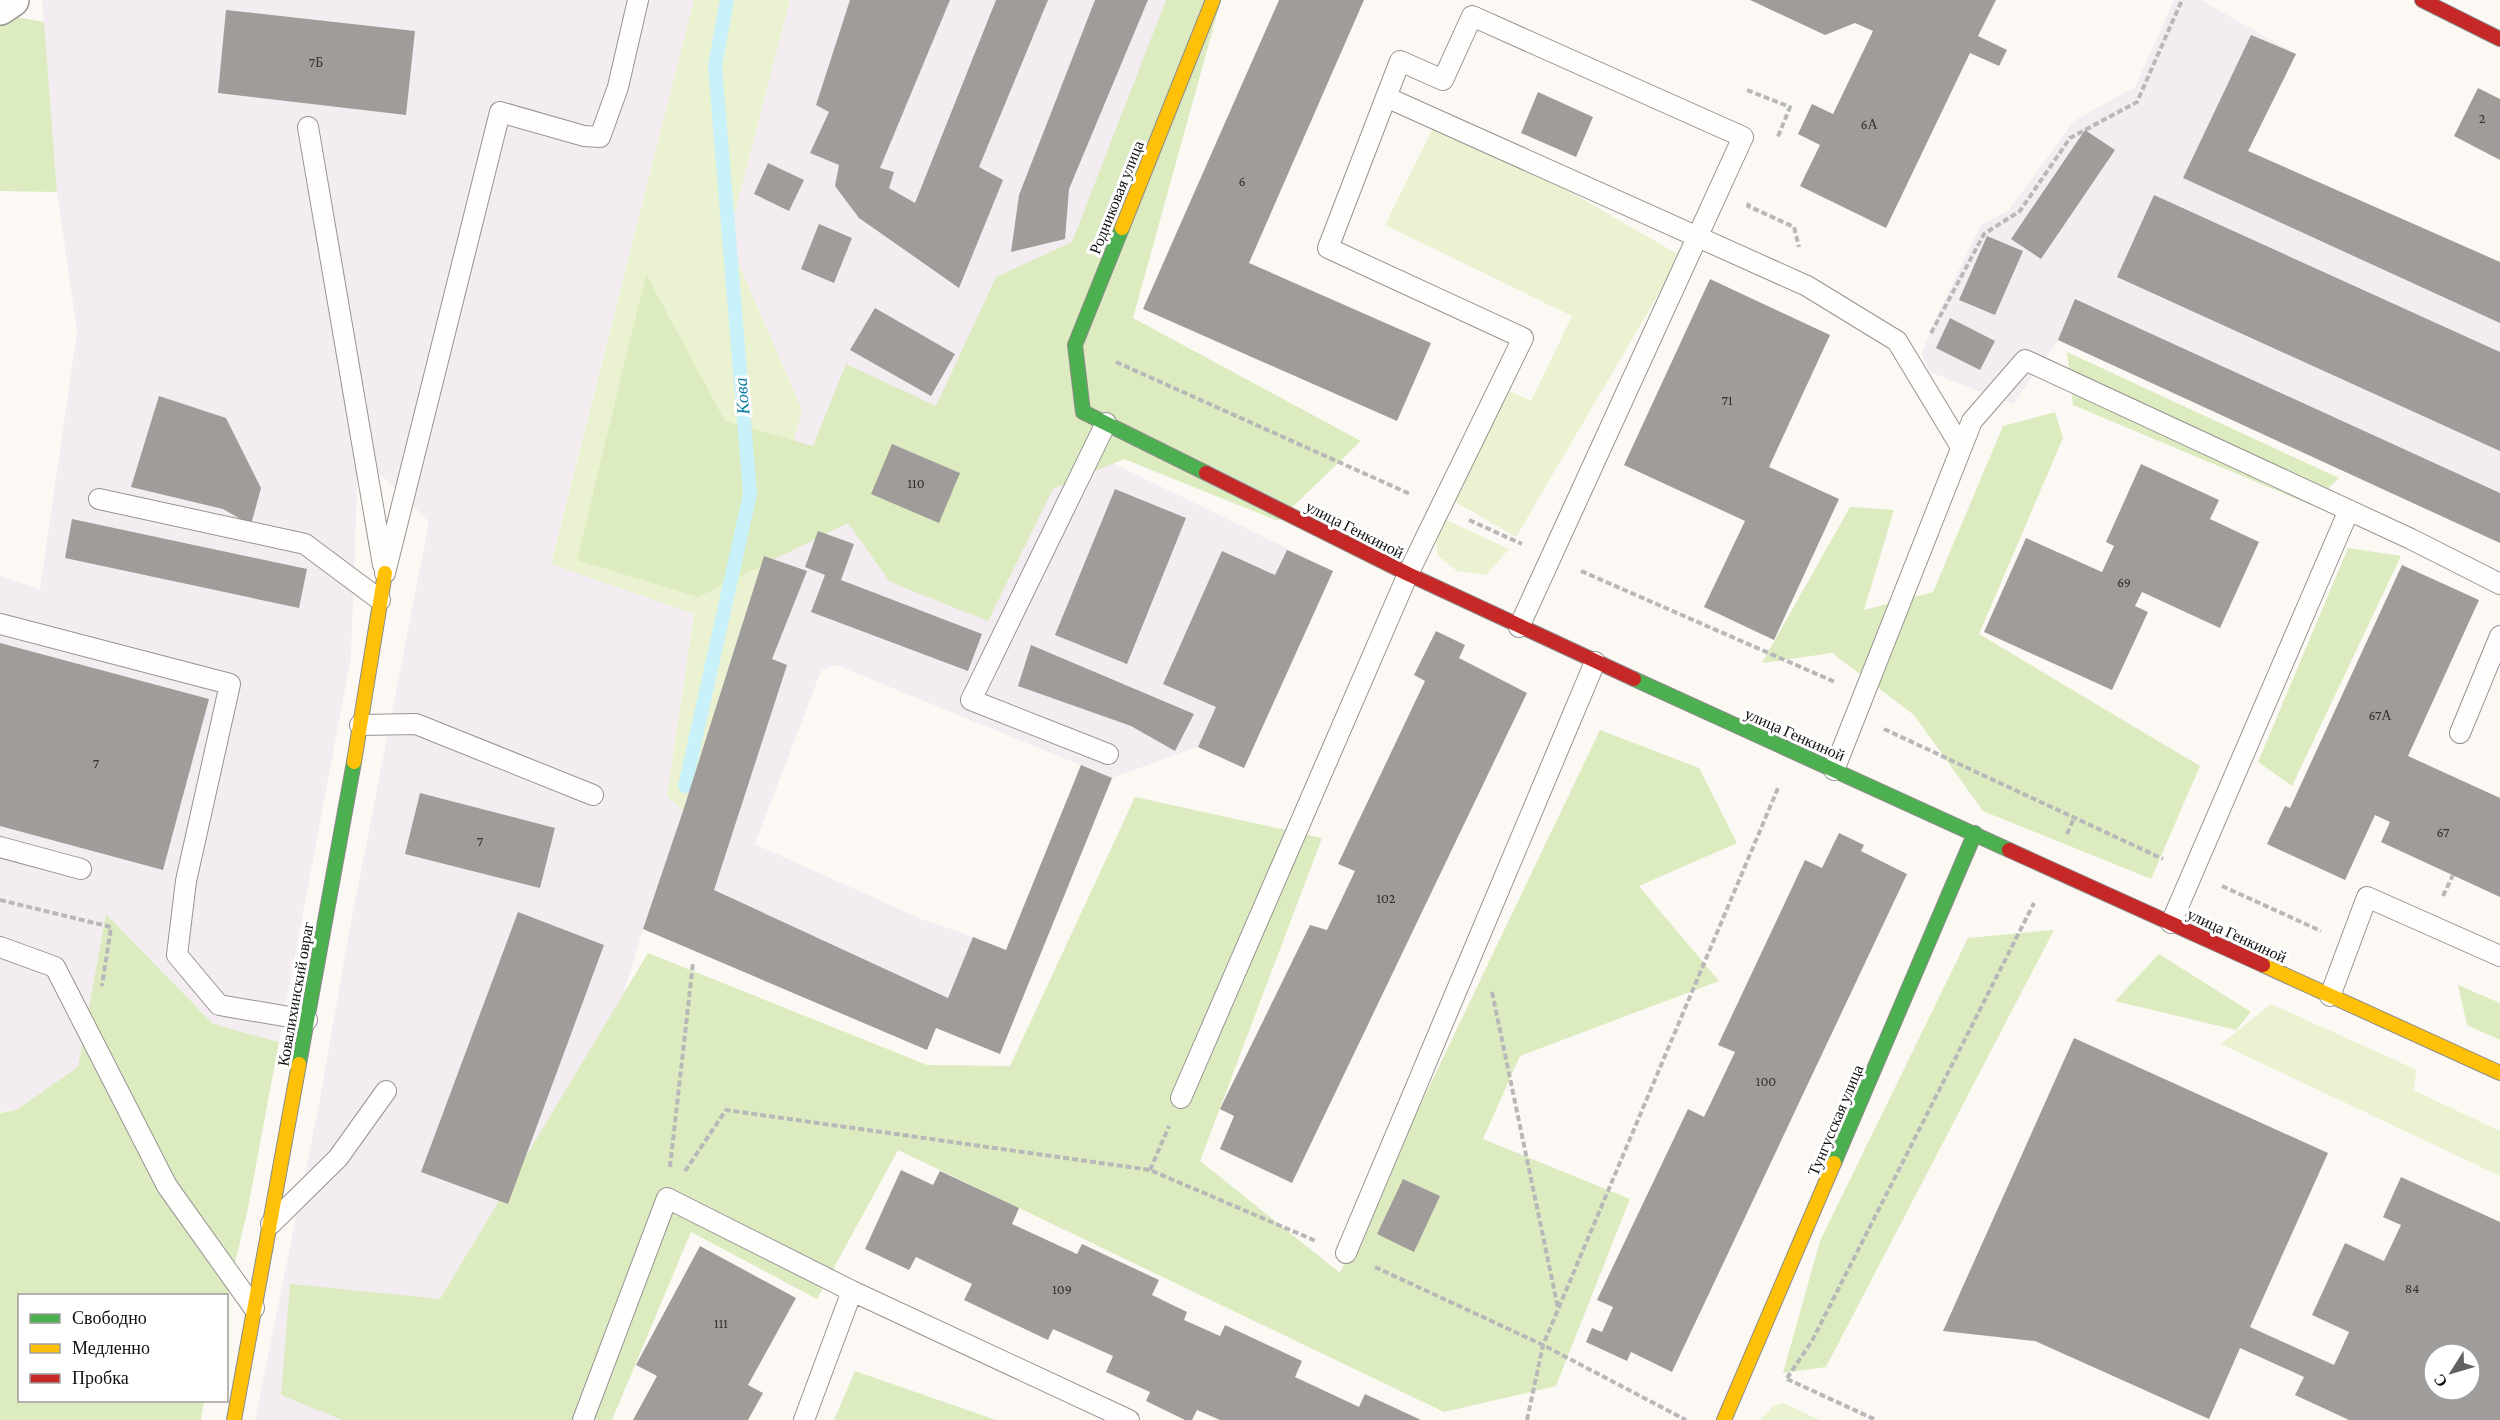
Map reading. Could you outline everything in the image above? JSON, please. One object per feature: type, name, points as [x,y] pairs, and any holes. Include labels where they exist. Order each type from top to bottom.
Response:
[{"type":"street","points":[[0,8],[12,0]]},
{"type":"street","name":"Родниковая улица","points":[[1083,411],[1075,345],[1214,0]]},
{"type":"street","points":[[2422,0],[2500,39]]},
{"type":"street","name":"улица Генкиной","points":[[1083,411],[1519,627],[2500,1073]]},
{"type":"street","name":"Ковалихинский овраг","points":[[234,1420],[360,725],[385,573]]},
{"type":"street","name":"Тунгусская улица","points":[[1724,1420],[1975,833]]},
{"type":"lane","points":[[385,573],[500,112],[584,136],[600,137],[618,87],[638,0]]},
{"type":"lane","points":[[1181,1098],[1408,574],[1523,338],[1328,248],[1400,61],[1443,80],[1472,16],[1743,137],[1519,627]]},
{"type":"lane","points":[[1386,97],[1807,286],[1897,341],[1961,447]]},
{"type":"lane","points":[[308,127],[385,573]]},
{"type":"lane","points":[[1834,770],[1971,421],[2025,360],[2349,510],[2500,584]]},
{"type":"lane","points":[[1106,423],[971,700],[1108,754]]},
{"type":"lane","points":[[99,499],[305,544],[380,600]]},
{"type":"lane","points":[[2171,923],[2349,510]]},
{"type":"lane","points":[[0,624],[230,684],[186,880],[177,955],[219,1005],[307,1020]]},
{"type":"lane","points":[[2460,732],[2500,636]]},
{"type":"lane","points":[[1346,1253],[1595,662]]},
{"type":"lane","points":[[360,725],[416,724],[593,795]]},
{"type":"lane","points":[[0,847],[81,869]]},
{"type":"lane","points":[[2330,996],[2367,897],[2500,956]]},
{"type":"lane","points":[[0,947],[55,967],[167,1186],[254,1308]]},
{"type":"lane","points":[[269,1226],[338,1158],[386,1091]]},
{"type":"lane","points":[[583,1420],[667,1198],[852,1291],[1129,1420]]},
{"type":"lane","points":[[804,1420],[852,1291]]},
{"type":"path","points":[[1897,341],[1931,333],[1984,234],[2020,212],[2070,138],[2137,102],[2182,0]]},
{"type":"path","points":[[1747,90],[1790,107],[1776,140]]},
{"type":"path","points":[[1753,195],[1748,206],[1794,227],[1807,286]]},
{"type":"path","points":[[1106,357],[1863,694]]},
{"type":"path","points":[[1855,716],[2349,944]]},
{"type":"path","points":[[1527,1420],[1543,1345],[1793,751]]},
{"type":"path","points":[[1876,1420],[1787,1379],[1812,1341],[2051,868],[2074,818]]},
{"type":"path","points":[[1470,958],[1493,993],[1558,1309]]},
{"type":"path","points":[[667,1198],[693,963]]},
{"type":"path","points":[[1150,1170],[1181,1098]]},
{"type":"path","points":[[667,1198],[726,1110],[1150,1170],[1346,1253],[1543,1345],[1687,1420]]},
{"type":"shaded area","points":[[42,0],[694,0],[551,563],[694,613],[667,796],[802,410],[728,239],[790,0],[1189,0],[1060,437],[1333,571],[1244,768],[1197,747],[1112,778],[836,665],[821,671],[755,844],[919,918],[973,937],[927,1050],[643,929],[497,1420],[255,1420],[320,1099],[348,938],[429,522],[377,471],[358,464],[351,657],[279,1042],[213,1024],[106,914],[78,1068],[16,1110],[0,1112],[0,576],[40,589],[77,332],[57,192]]},
{"type":"shaded area","points":[[2174,0],[2201,0],[2296,54],[2248,151],[2500,262],[2500,543],[2058,340],[2013,404],[1929,372],[1922,353],[1939,311],[1981,225],[2008,211],[2074,121],[2135,87]]},
{"type":"green space","points":[[694,0],[790,0],[728,239],[802,410],[764,556],[683,811],[667,796],[694,614],[551,564]]},
{"type":"green space","points":[[1166,0],[1221,0],[1133,318],[1361,441],[1278,521],[1124,459],[1053,489],[988,621],[890,582],[848,523],[698,597],[577,560],[646,274],[725,421],[813,446],[846,364],[936,406],[996,277],[1072,242]]},
{"type":"green space","points":[[0,14],[44,22],[57,192],[0,191]]},
{"type":"green space","points":[[1439,116],[1681,256],[1516,537],[1447,497],[1497,385],[1531,401],[1572,316],[1385,225]]},
{"type":"green space","points":[[2067,352],[2339,478],[2311,505],[2073,405]]},
{"type":"green space","points":[[2055,412],[2063,438],[1979,634],[2200,766],[2151,879],[1983,811],[1914,715],[1832,653],[1762,663],[1850,507],[1894,510],[1864,610],[1933,592],[2003,426]]},
{"type":"green space","points":[[1440,517],[1509,549],[1486,575],[1457,571],[1438,556],[1435,533]]},
{"type":"green space","points":[[2348,548],[2401,556],[2292,786],[2258,762]]},
{"type":"green space","points":[[1600,730],[1699,768],[1737,843],[1639,886],[1719,981],[1520,1056],[1483,1139],[1630,1199],[1556,1386],[1444,1412],[898,1150],[817,1299],[691,1232],[612,1420],[342,1420],[281,1395],[290,1284],[440,1299],[648,953],[927,1065],[1010,1066],[1135,797],[1322,838],[1200,1161],[1340,1273]]},
{"type":"green space","points":[[106,914],[213,1024],[279,1042],[248,1208],[228,1294],[18,1294],[18,1402],[204,1402],[201,1420],[0,1420],[0,1113],[16,1110],[78,1067]]},
{"type":"green space","points":[[2054,930],[1826,1367],[1783,1373],[1820,1241],[1968,938]]},
{"type":"green space","points":[[2159,954],[2251,1012],[2236,1030],[2115,1001]]},
{"type":"green space","points":[[2458,985],[2500,1003],[2500,1040],[2467,1025]]},
{"type":"green space","points":[[2271,1004],[2417,1070],[2413,1090],[2500,1131],[2500,1176],[2221,1044]]},
{"type":"green space","points":[[855,1371],[996,1420],[834,1420]]},
{"type":"green space","points":[[1783,1403],[1820,1420],[1760,1420],[1774,1405]]},
{"type":"building","points":[[850,0],[950,0],[880,168],[894,172],[889,188],[915,203],[996,0],[1048,0],[979,167],[1003,180],[959,288],[859,218],[835,186],[839,165],[810,153],[829,112],[816,105]]},
{"type":"building","points":[[1095,0],[1148,0],[1069,189],[1065,239],[1011,252],[1019,195]]},
{"type":"building","points":[[1279,0],[1364,0],[1249,263],[1431,343],[1397,421],[1143,309]]},
{"type":"building","points":[[1750,0],[1996,0],[1978,36],[2007,50],[1999,66],[1970,53],[1886,228],[1800,186],[1820,145],[1798,134],[1812,104],[1833,114],[1873,31],[1855,23],[1825,35]]},
{"type":"building","points":[[226,10],[415,31],[406,115],[218,93]]},
{"type":"building","points":[[2251,35],[2296,54],[2248,151],[2500,262],[2500,323],[2183,178]]},
{"type":"building","points":[[2478,88],[2500,99],[2500,160],[2454,136]]},
{"type":"building","points":[[1538,92],[1593,117],[1576,157],[1521,133]]},
{"type":"building","points":[[2085,130],[2115,150],[2041,259],[2011,239]]},
{"type":"building","points":[[768,163],[804,180],[789,211],[754,194]]},
{"type":"building","points":[[2154,195],[2500,352],[2500,451],[2117,277]]},
{"type":"building","points":[[819,224],[852,238],[834,283],[801,269]]},
{"type":"building","points":[[1987,236],[2023,251],[1995,315],[1959,300]]},
{"type":"building","points":[[1710,279],[1830,335],[1769,467],[1839,499],[1774,640],[1704,607],[1745,521],[1624,465]]},
{"type":"building","points":[[2075,299],[2500,493],[2500,543],[2058,340]]},
{"type":"building","points":[[875,308],[955,354],[931,396],[850,350]]},
{"type":"building","points":[[1950,318],[1995,341],[1980,370],[1936,348]]},
{"type":"building","points":[[159,396],[226,418],[261,488],[251,525],[223,509],[131,487]]},
{"type":"building","points":[[892,444],[960,473],[939,523],[871,494]]},
{"type":"building","points":[[2141,464],[2219,500],[2210,519],[2259,542],[2220,628],[2142,592],[2135,606],[2148,612],[2112,690],[1984,632],[2026,538],[2102,572],[2114,546],[2106,542]]},
{"type":"building","points":[[1115,489],[1186,518],[1127,664],[1055,635]]},
{"type":"building","points":[[72,519],[307,569],[299,608],[65,558]]},
{"type":"building","points":[[818,531],[854,544],[841,580],[982,634],[968,671],[811,612],[825,575],[805,567]]},
{"type":"building","points":[[1287,550],[1333,571],[1244,768],[1198,747],[1216,707],[1163,684],[1222,551],[1275,575]]},
{"type":"building","points":[[764,556],[807,571],[772,659],[787,665],[714,890],[948,998],[973,937],[1006,950],[1081,765],[1112,778],[1000,1054],[936,1028],[927,1050],[643,929]]},
{"type":"building","points":[[2402,565],[2479,600],[2408,756],[2500,798],[2500,897],[2381,842],[2390,822],[2375,815],[2345,880],[2267,844],[2285,806],[2290,808]]},
{"type":"building","points":[[1436,631],[1465,645],[1459,658],[1527,693],[1292,1183],[1220,1149],[1234,1116],[1220,1109],[1310,925],[1327,930],[1355,871],[1338,864],[1425,681],[1414,675]]},
{"type":"building","points":[[0,643],[209,699],[163,870],[0,826]]},
{"type":"building","points":[[1031,645],[1194,714],[1175,751],[1131,726],[1018,686]]},
{"type":"building","points":[[420,793],[555,828],[540,888],[405,854]]},
{"type":"building","points":[[1839,833],[1864,845],[1861,851],[1907,874],[1672,1372],[1631,1352],[1627,1361],[1586,1342],[1592,1328],[1602,1332],[1613,1307],[1597,1300],[1688,1109],[1704,1117],[1735,1052],[1718,1045],[1805,860],[1822,868]]},
{"type":"building","points":[[518,912],[604,945],[508,1204],[421,1172]]},
{"type":"building","points":[[2074,1038],[2328,1153],[2250,1327],[2334,1365],[2349,1332],[2312,1315],[2345,1243],[2384,1261],[2401,1225],[2383,1217],[2401,1177],[2500,1222],[2500,1420],[2349,1420],[2295,1395],[2304,1377],[2240,1348],[2209,1419],[2035,1341],[1943,1331]]},
{"type":"building","points":[[901,1170],[933,1185],[940,1171],[1019,1208],[1012,1224],[1077,1254],[1082,1244],[1159,1280],[1152,1295],[1187,1312],[1184,1320],[1220,1336],[1225,1325],[1302,1361],[1295,1377],[1359,1407],[1365,1394],[1421,1420],[1220,1420],[1197,1410],[1192,1420],[1185,1420],[1146,1401],[1150,1392],[1106,1372],[1113,1356],[1053,1329],[1048,1340],[964,1300],[972,1284],[916,1257],[909,1270],[865,1249]]},
{"type":"building","points":[[1403,1179],[1440,1196],[1414,1252],[1377,1234]]},
{"type":"building","points":[[700,1246],[796,1298],[748,1385],[763,1393],[748,1420],[633,1420],[657,1376],[636,1365]]},
{"type":"waterway","name":"Кова","points":[[685,786],[750,494],[715,66],[727,0]]},
{"type":"traffic: fast","points":[[1122,228],[1075,345],[1083,412],[1206,473]]},
{"type":"traffic: fast","points":[[1634,679],[2009,850]]},
{"type":"traffic: fast","points":[[299,1064],[354,762]]},
{"type":"traffic: fast","points":[[1834,1163],[1975,833]]},
{"type":"traffic: slow","points":[[1122,228],[1213,0]]},
{"type":"traffic: slow","points":[[354,762],[385,573]]},
{"type":"traffic: slow","points":[[2263,965],[2500,1073]]},
{"type":"traffic: slow","points":[[234,1420],[299,1064]]},
{"type":"traffic: slow","points":[[1724,1420],[1834,1163]]},
{"type":"traffic: jam","points":[[2422,0],[2500,39]]},
{"type":"traffic: jam","points":[[1206,473],[1408,574],[1634,679]]},
{"type":"traffic: jam","points":[[2009,850],[2263,965]]}]
